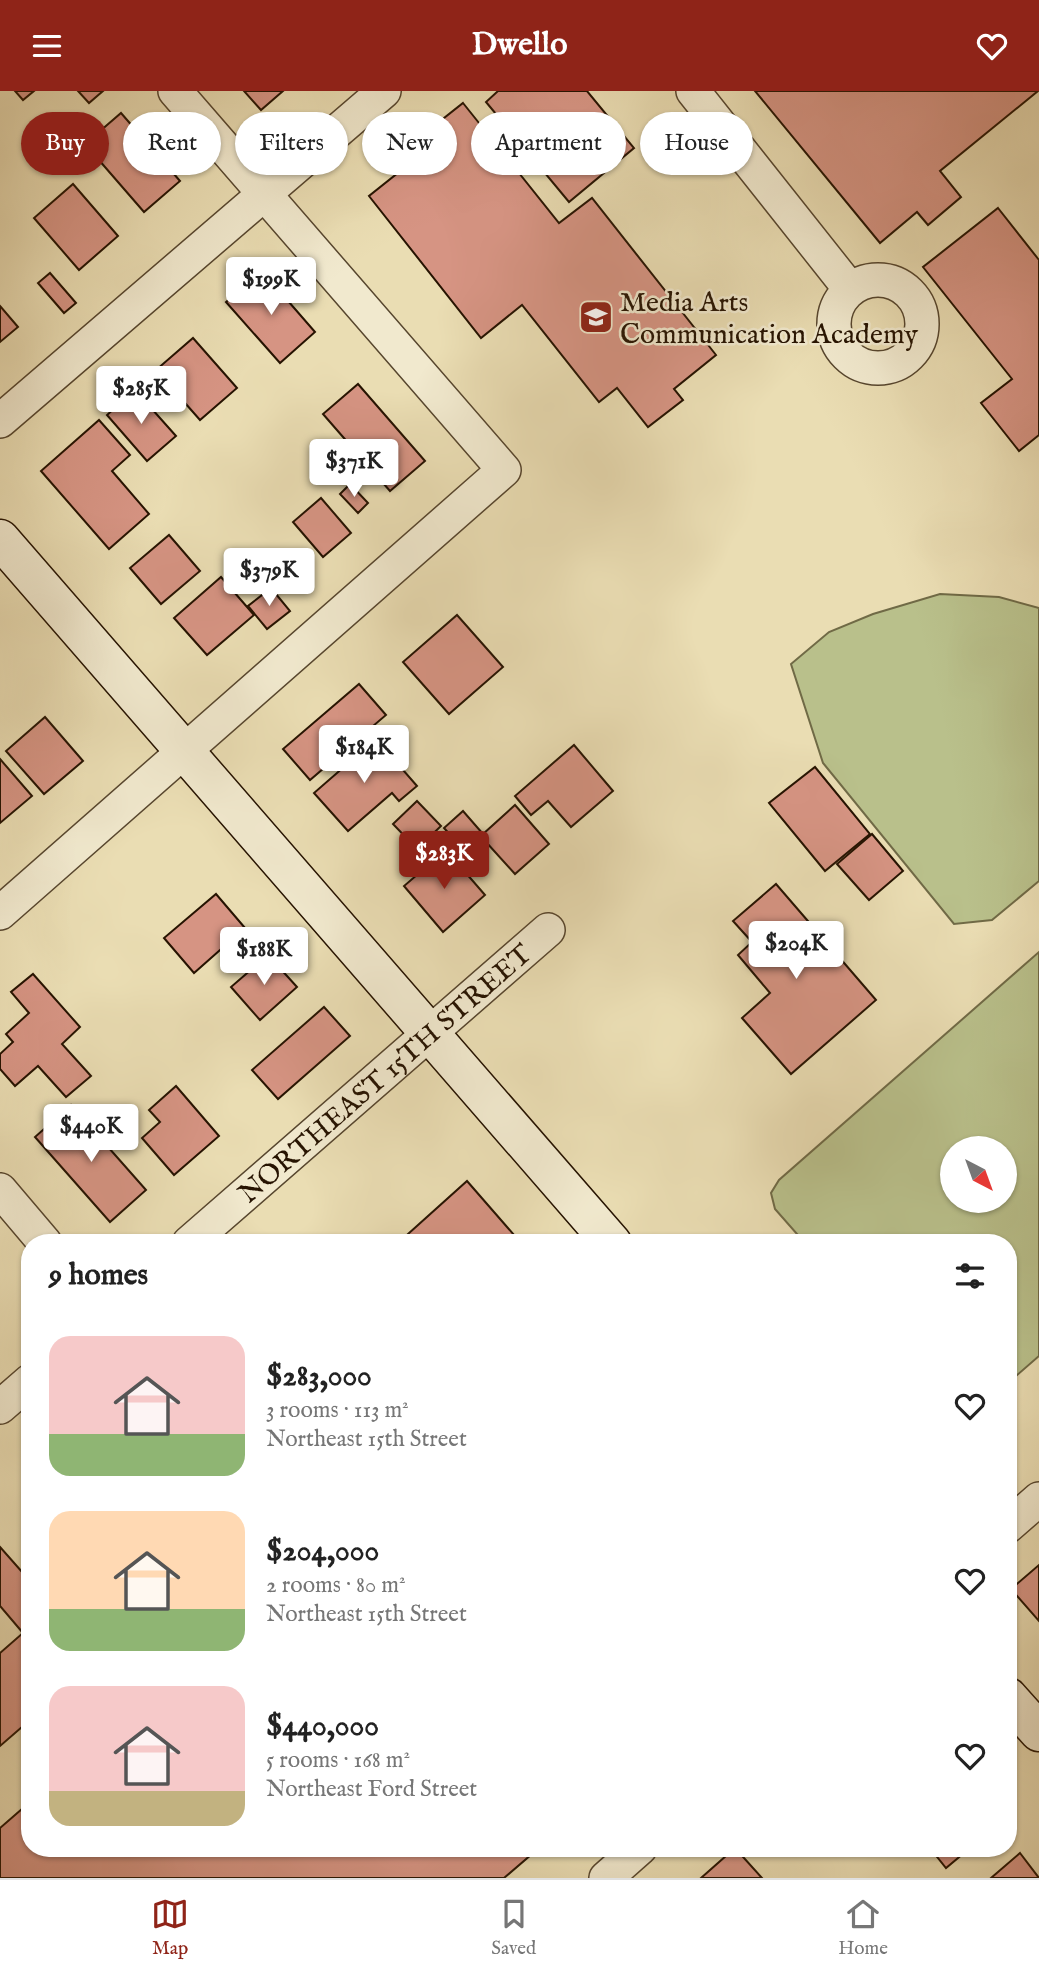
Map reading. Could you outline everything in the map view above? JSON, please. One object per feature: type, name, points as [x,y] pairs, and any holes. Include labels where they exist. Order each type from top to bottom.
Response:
[{"type":"street","points":[[0,913],[505,470],[175,91]]},
{"type":"street","points":[[0,421],[384,91]]},
{"type":"street","points":[[693,91],[850,289]]},
{"type":"street","points":[[0,539],[604,1234]]},
{"type":"street","name":"NORTHEAST 15TH STREET","points":[[199,1234],[548,930]]},
{"type":"street","points":[[0,1190],[37,1234]]},
{"type":"street","points":[[0,1407],[21,1389]]},
{"type":"street","points":[[1017,1518],[1039,1499]]},
{"type":"street","points":[[1017,1707],[1039,1732]]},
{"type":"street","points":[[606,1878],[630,1857]]},
{"type":"green space","points":[[940,594],[999,597],[1039,608],[1039,881],[992,920],[954,924],[823,763],[791,664],[829,632],[873,614]]},
{"type":"green space","points":[[1039,952],[1039,1356],[1017,1375],[1017,1234],[797,1234],[775,1209],[771,1193],[779,1180]]},
{"type":"building","points":[[15,91],[34,91],[23,100]]},
{"type":"building","points":[[78,91],[103,91],[89,103]]},
{"type":"building","points":[[244,91],[283,91],[261,110]]},
{"type":"building","points":[[498,91],[587,91],[604,112],[494,112],[486,102]]},
{"type":"building","points":[[755,91],[1038,91],[940,171],[961,197],[928,225],[917,212],[880,243]]},
{"type":"building","points":[[463,103],[471,113],[471,175],[521,175],[559,223],[592,198],[716,355],[674,389],[683,400],[648,427],[617,388],[599,402],[522,305],[481,338],[369,196],[395,175],[457,175],[457,112],[452,112]]},
{"type":"building","points":[[121,113],[123,115],[123,175],[175,175],[180,181],[144,212],[109,172],[109,123]]},
{"type":"building","points":[[626,138],[634,148],[626,155]]},
{"type":"building","points":[[547,175],[602,175],[569,202]]},
{"type":"building","points":[[73,184],[118,236],[79,270],[34,218]]},
{"type":"building","points":[[998,208],[1039,260],[1039,435],[1019,451],[981,403],[1012,379],[923,267]]},
{"type":"building","points":[[262,271],[315,332],[280,363],[226,302]]},
{"type":"building","points":[[50,273],[76,303],[64,313],[38,283]]},
{"type":"building","points":[[0,306],[18,327],[0,342]]},
{"type":"building","points":[[193,338],[237,388],[200,420],[156,370]]},
{"type":"building","points":[[358,384],[425,461],[390,491],[323,414]]},
{"type":"building","points":[[135,390],[176,436],[147,461],[107,415]]},
{"type":"building","points":[[99,420],[130,455],[112,471],[149,514],[109,549],[41,471]]},
{"type":"building","points":[[350,484],[368,503],[358,513],[340,494]]},
{"type":"building","points":[[321,498],[351,533],[323,557],[293,522]]},
{"type":"building","points":[[169,535],[200,571],[161,604],[130,568]]},
{"type":"building","points":[[221,577],[254,615],[207,655],[174,618]]},
{"type":"building","points":[[271,588],[290,611],[267,629],[248,606]]},
{"type":"building","points":[[457,615],[503,667],[449,714],[403,662]]},
{"type":"building","points":[[359,684],[386,715],[310,780],[283,749]]},
{"type":"building","points":[[45,717],[83,761],[44,794],[6,751]]},
{"type":"building","points":[[376,739],[417,786],[399,801],[392,793],[348,831],[314,793]]},
{"type":"building","points":[[574,745],[613,791],[571,827],[548,801],[531,815],[515,796]]},
{"type":"building","points":[[0,759],[32,796],[0,823]]},
{"type":"building","points":[[815,767],[870,834],[825,871],[769,803]]},
{"type":"building","points":[[417,801],[441,826],[417,849],[393,824]]},
{"type":"building","points":[[515,805],[549,844],[515,874],[486,842],[470,857],[444,828],[463,811],[483,834]]},
{"type":"building","points":[[872,834],[903,871],[869,900],[837,864]]},
{"type":"building","points":[[446,850],[485,895],[443,932],[404,886]]},
{"type":"building","points":[[776,884],[876,1000],[791,1074],[742,1018],[770,993],[738,955],[752,942],[733,921]]},
{"type":"building","points":[[216,894],[245,928],[194,973],[164,938]]},
{"type":"building","points":[[268,955],[297,987],[260,1020],[231,987]]},
{"type":"building","points":[[33,974],[80,1027],[62,1044],[91,1076],[66,1097],[38,1066],[15,1086],[0,1069],[0,1054],[13,1042],[6,1034],[29,1013],[11,992]]},
{"type":"building","points":[[324,1007],[350,1036],[278,1099],[252,1070]]},
{"type":"building","points":[[176,1086],[219,1136],[174,1175],[142,1138],[160,1122],[149,1110]]},
{"type":"building","points":[[71,1105],[146,1190],[110,1222],[35,1137]]},
{"type":"building","points":[[467,1181],[513,1234],[408,1234]]},
{"type":"building","points":[[0,1547],[21,1571],[21,1631],[0,1606]]},
{"type":"building","points":[[1039,1565],[1039,1621],[1017,1596],[1017,1584]]},
{"type":"building","points":[[21,1635],[21,1728],[0,1746],[0,1653]]},
{"type":"building","points":[[21,1810],[21,1857],[528,1857],[504,1878],[0,1878],[0,1828]]},
{"type":"building","points":[[1020,1853],[1039,1878],[991,1878],[1017,1857]]},
{"type":"building","points":[[725,1857],[743,1857],[762,1878],[701,1878]]},
{"type":"building","points":[[937,1857],[959,1857],[946,1868]]},
{"type":"place","name":"Media Arts Communication Academy","points":[[596,317]]}]
